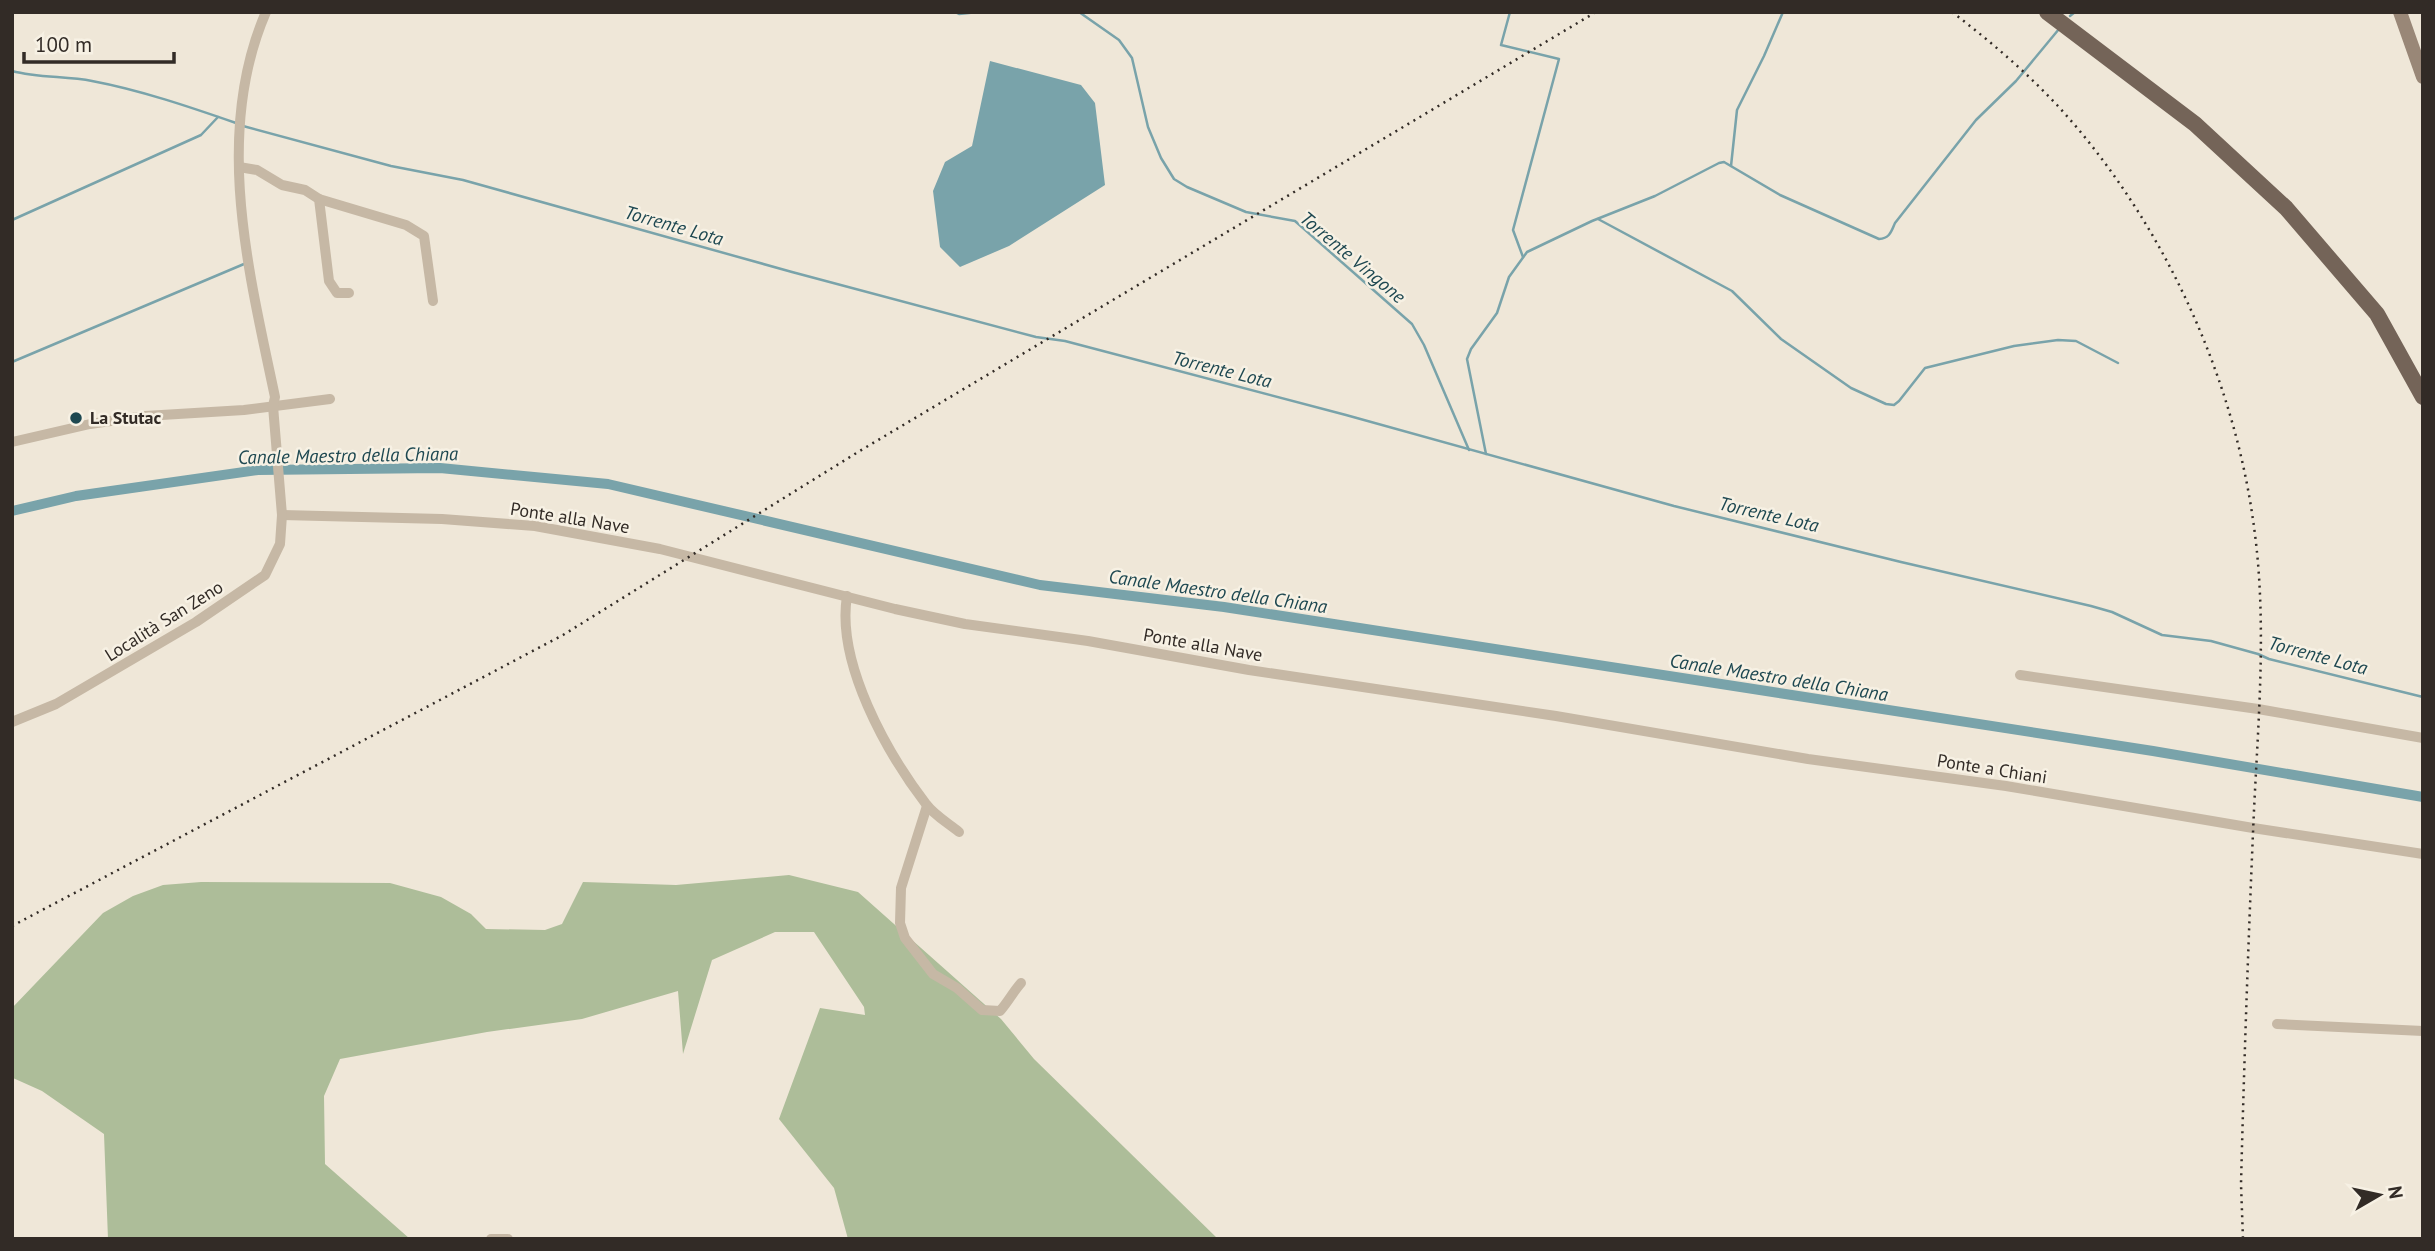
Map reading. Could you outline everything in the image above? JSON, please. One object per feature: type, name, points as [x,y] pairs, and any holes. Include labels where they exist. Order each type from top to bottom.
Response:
[{"type":"main road","points":[[2047,12],[2195,124],[2286,208],[2377,314],[2423,373]]},
{"type":"main road","points":[[2400,12],[2423,77]]},
{"type":"main road","points":[[2377,314],[2423,397]]},
{"type":"street","points":[[266,12],[249,55],[238,146],[249,271],[275,397],[273,406]]},
{"type":"street","points":[[239,167],[257,170],[282,185],[305,190],[319,199],[406,225],[424,236],[433,301]]},
{"type":"street","points":[[319,199],[329,281],[337,293],[349,293]]},
{"type":"street","points":[[12,442],[90,424],[145,416],[244,410],[330,399]]},
{"type":"street","name":"Località San Zeno","points":[[12,723],[56,704],[103,677],[196,622],[265,575],[280,544],[282,510],[273,406]]},
{"type":"street","name":"Ponte alla Nave","points":[[282,510],[536,526],[660,549],[965,624],[1088,641],[1249,670],[1556,716]]},
{"type":"street","points":[[847,596],[846,629],[867,707],[881,736],[927,806],[959,832]]},
{"type":"street","points":[[2020,675],[2259,709],[2423,738]]},
{"type":"street","name":"Ponte a Chiani","points":[[1556,716],[1808,759],[2006,786],[2423,854]]},
{"type":"street","points":[[927,806],[901,888],[900,923],[905,938],[933,974],[957,988],[982,1010],[1000,1011],[1021,983]]},
{"type":"street","points":[[2277,1024],[2423,1031]]},
{"type":"street","points":[[491,1239],[508,1239]]},
{"type":"green space","points":[[789,875],[858,892],[1001,1019],[1034,1059],[1218,1239],[848,1239],[834,1188],[779,1119],[820,1008],[865,1015],[864,1007],[814,932],[775,932],[712,960],[683,1054],[678,991],[582,1019],[487,1032],[340,1059],[324,1096],[325,1164],[410,1239],[108,1239],[104,1134],[42,1091],[13,1078],[12,1008],[103,913],[133,896],[163,885],[201,882],[390,883],[441,897],[471,914],[486,929],[545,930],[562,924],[583,882],[676,885]]},
{"type":"water","points":[[990,61],[1081,85],[1095,103],[1105,185],[1009,246],[960,267],[940,247],[933,191],[945,162],[972,146]]},
{"type":"waterway","name":"Torrente Vingone","points":[[955,12],[978,12]]},
{"type":"waterway","name":"Torrente Vingone","points":[[1079,12],[1119,40],[1132,58],[1148,127],[1161,158],[1174,179],[1246,212],[1295,221],[1412,324],[1424,345],[1469,450]]},
{"type":"waterway","points":[[1510,12],[1501,45],[1559,59],[1513,230],[1523,257]]},
{"type":"waterway","points":[[1731,166],[1737,110],[1783,12]]},
{"type":"waterway","points":[[2070,16],[2075,12]]},
{"type":"waterway","points":[[1486,454],[1467,359],[1471,349],[1497,313],[1509,277],[1527,252],[1592,221],[1655,196],[1724,162],[1780,195],[1879,239],[1886,237],[1976,120],[2016,81],[2059,29]]},
{"type":"waterway","name":"Torrente Lota","points":[[12,71],[110,85],[165,99],[236,123]]},
{"type":"waterway","points":[[12,220],[201,135],[218,117]]},
{"type":"waterway","name":"Torrente Lota","points":[[243,126],[391,166],[463,180],[792,272],[1346,415],[1674,506],[2091,606],[2112,612],[2162,635],[2211,641],[2269,659],[2423,697]]},
{"type":"waterway","points":[[1598,219],[1732,291],[1781,339],[1851,388],[1886,404],[1894,405],[1899,401],[1925,368],[2014,346],[2058,340],[2076,341],[2118,363]]},
{"type":"waterway","points":[[12,362],[244,264]]},
{"type":"waterway","name":"Canale Maestro della Chiana","points":[[12,511],[76,496],[258,470],[440,468],[608,484],[1040,585],[1224,607],[2153,751],[2423,797]]},
{"type":"railway","points":[[12,926],[563,635],[858,452],[1596,12]]},
{"type":"railway","points":[[1952,12],[2007,57],[2057,105],[2095,149],[2129,197],[2160,248],[2187,301],[2210,356],[2244,470],[2258,565],[2261,642],[2243,1096],[2243,1239]]},
{"type":"place","name":"La Stutac","points":[[76,418]]}]
